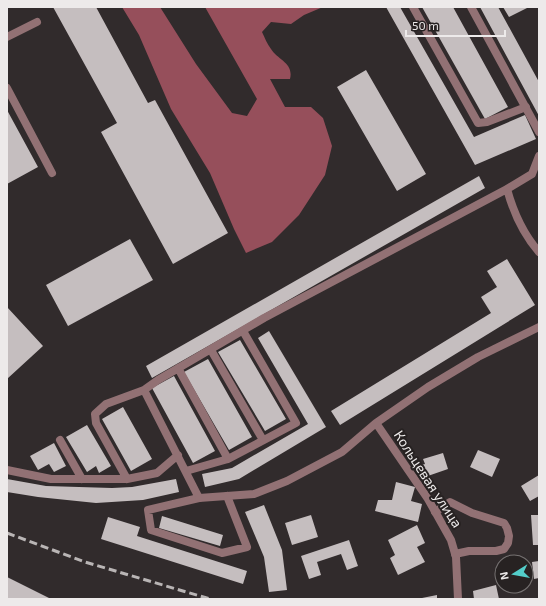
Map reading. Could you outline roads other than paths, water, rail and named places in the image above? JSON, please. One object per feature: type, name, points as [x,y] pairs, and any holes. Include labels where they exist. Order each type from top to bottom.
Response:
[{"type":"street","points":[[413,7],[478,122],[487,122],[526,107]]},
{"type":"street","points":[[471,7],[539,132]]},
{"type":"street","points":[[7,37],[37,22]]},
{"type":"street","points":[[7,88],[52,172]]},
{"type":"street","points":[[127,480],[96,424],[95,414],[106,404],[144,390],[178,368],[264,318],[507,189],[532,174],[539,156]]},
{"type":"street","points":[[507,189],[514,210],[532,244],[539,252]]},
{"type":"street","name":"Кольцевая улица","points":[[226,496],[246,547],[222,552],[151,530],[148,510],[199,498],[226,496],[254,494],[287,482],[342,452],[376,423],[428,387],[478,357],[539,327]]},
{"type":"street","points":[[186,471],[228,459],[296,423],[243,331]]},
{"type":"street","points":[[211,350],[263,440]]},
{"type":"street","points":[[178,368],[228,459]]},
{"type":"street","points":[[144,390],[199,498]]},
{"type":"street","name":"Кольцевая улица","points":[[376,423],[428,499],[451,540],[455,554],[458,599]]},
{"type":"street","points":[[60,440],[82,479]]},
{"type":"street","points":[[7,470],[50,479],[127,480],[157,472],[178,455]]},
{"type":"street","points":[[435,512],[450,502],[472,512],[504,523],[507,528],[509,536],[508,543],[504,549],[496,551],[470,551],[455,554]]},
{"type":"railway","points":[[7,533],[85,562],[210,599]]}]
